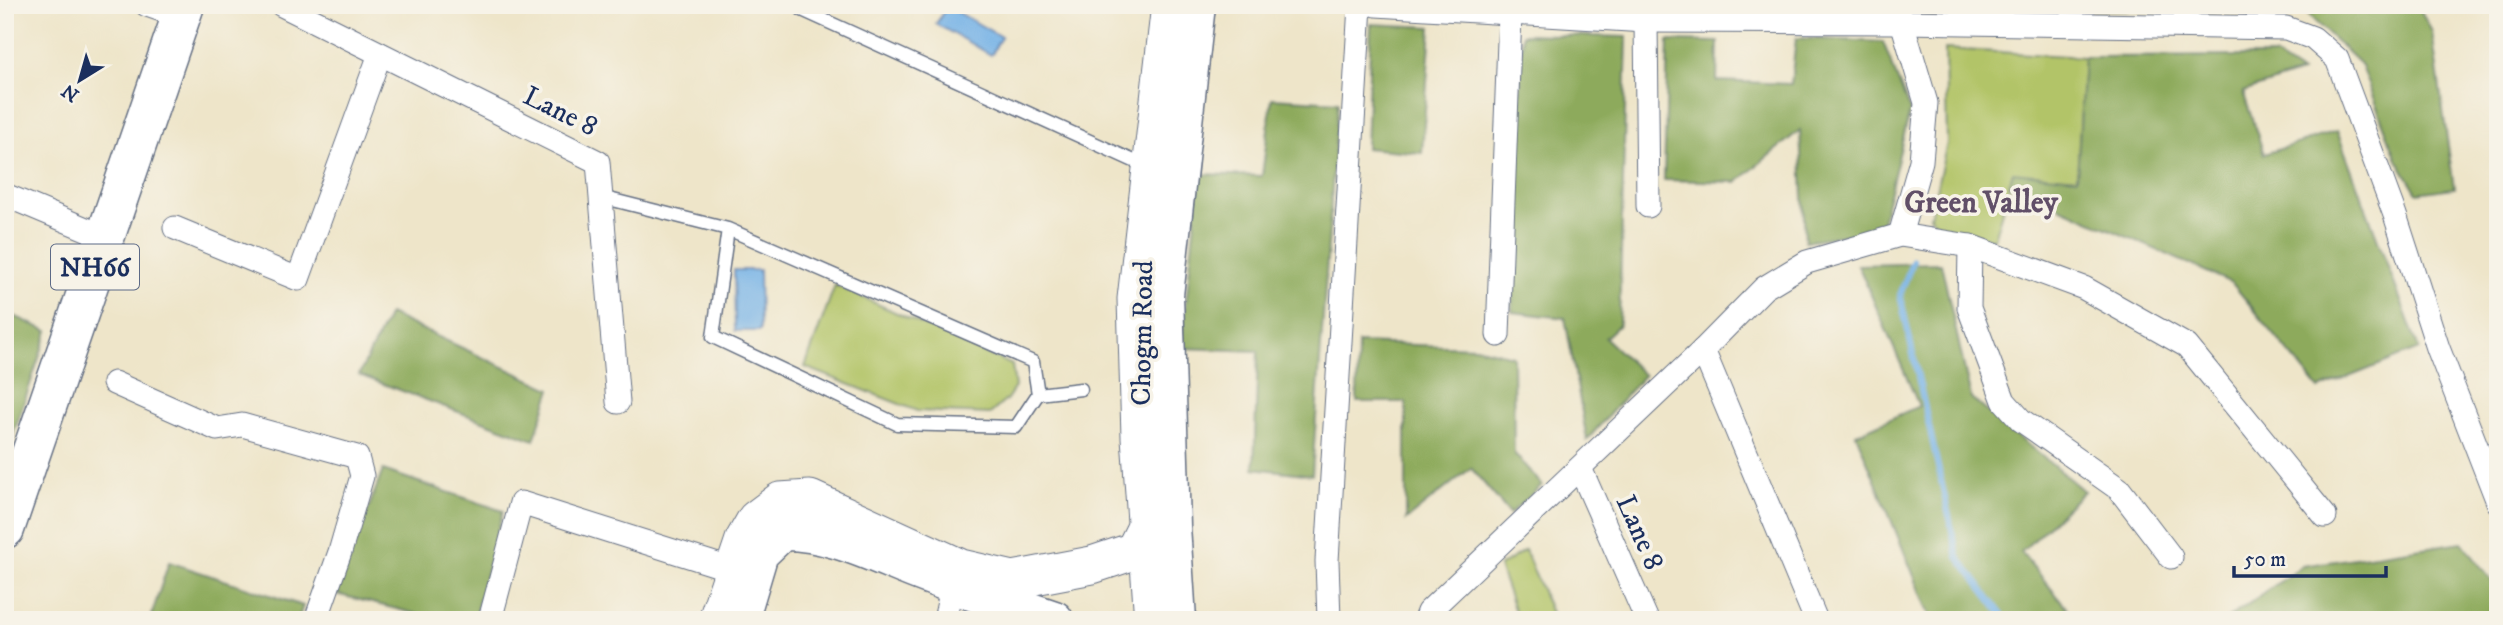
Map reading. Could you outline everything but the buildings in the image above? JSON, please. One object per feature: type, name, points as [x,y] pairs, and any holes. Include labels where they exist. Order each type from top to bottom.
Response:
[{"type":"highway","name":"Chogm Road","points":[[1177,620],[1171,526],[1164,295],[1196,5]]},
{"type":"highway","name":"NH66","points":[[5,529],[105,237],[171,9]]},
{"type":"highway","points":[[739,620],[742,573],[782,531],[804,531],[838,540],[949,602],[1054,620]]},
{"type":"main road","name":"Chogm Road","points":[[1153,620],[1147,525],[1132,387],[1136,299],[1170,5]]},
{"type":"main road","points":[[716,620],[742,573],[744,540],[756,519],[780,501],[810,499],[961,568],[1013,580],[1092,565],[1134,551],[1147,525]]},
{"type":"street","name":"Lane 8","points":[[282,5],[598,162],[618,402]]},
{"type":"street","points":[[1329,620],[1328,547],[1360,5]]},
{"type":"street","points":[[1376,5],[1646,21],[2287,28],[2313,38],[2337,59],[2395,215],[2438,348],[2498,502]]},
{"type":"street","points":[[1498,335],[1510,14]]},
{"type":"street","points":[[1646,21],[1648,206]]},
{"type":"street","points":[[1900,235],[1921,161],[1926,103],[1902,22]]},
{"type":"street","points":[[175,228],[298,279],[380,54]]},
{"type":"street","points":[[5,195],[105,237]]},
{"type":"street","points":[[1425,620],[1428,612],[1703,350],[1764,288],[1807,262],[1900,235],[1970,246],[2084,288],[2187,346],[2325,516]]},
{"type":"street","points":[[1970,246],[1969,308],[2004,401],[2021,420],[2119,489],[2171,557]]},
{"type":"street","points":[[1703,350],[1816,620]]},
{"type":"street","points":[[114,383],[217,429],[242,425],[356,457],[362,477],[316,620]]},
{"type":"street","name":"Lane 8","points":[[1580,468],[1647,620]]},
{"type":"street","points":[[490,620],[521,503],[742,573]]},
{"type":"lane","points":[[802,10],[1151,169]]},
{"type":"lane","points":[[601,197],[727,229],[1033,362],[1038,394],[1016,427],[897,424],[713,337],[727,229]]},
{"type":"lane","points":[[1038,394],[1081,390]]},
{"type":"green space","points":[[1735,5],[2418,5],[2432,32],[2454,188],[2417,193],[2397,159],[2360,64],[2305,12]]},
{"type":"green space","points":[[1371,24],[1431,27],[1422,153],[1366,148]]},
{"type":"green space","points":[[1522,34],[1627,37],[1619,325],[1605,338],[1644,375],[1587,440],[1565,318],[1512,312]]},
{"type":"green space","points":[[1796,38],[1883,42],[1910,111],[1880,230],[1805,241],[1800,130],[1737,182],[1664,180],[1668,41],[1718,42],[1717,81],[1791,84]]},
{"type":"green space","points":[[1945,49],[2084,57],[2077,178],[2013,173],[1994,239],[1938,226],[1930,216],[1947,143]]},
{"type":"green space","points":[[2275,56],[2301,73],[2243,92],[2264,154],[2337,131],[2419,349],[2319,389],[2232,283],[2009,185],[2013,172],[2077,178],[2084,57]]},
{"type":"green space","points":[[1272,98],[1338,102],[1312,475],[1254,468],[1258,351],[1181,348],[1200,174],[1262,176]]},
{"type":"green space","points":[[1941,263],[1971,398],[2084,491],[2021,552],[2077,620],[1932,620],[1856,434],[1919,406],[1858,265]]},
{"type":"green space","points":[[835,285],[1012,365],[1015,387],[1007,399],[990,414],[917,411],[805,367]]},
{"type":"green space","points":[[5,312],[48,331],[5,459]]},
{"type":"green space","points":[[389,314],[551,389],[534,440],[359,375]]},
{"type":"green space","points":[[1358,343],[1475,347],[1513,356],[1514,453],[1542,485],[1510,514],[1471,468],[1406,520],[1406,402],[1357,402]]},
{"type":"green space","points":[[383,470],[503,511],[474,620],[441,620],[336,594]]},
{"type":"green space","points":[[2462,542],[2498,589],[2498,620],[2226,620],[2302,566]]},
{"type":"green space","points":[[1525,550],[1554,620],[1518,620],[1499,567]]},
{"type":"green space","points":[[169,562],[303,606],[298,620],[150,620]]},
{"type":"water","points":[[947,6],[1001,37],[991,55],[936,24]]},
{"type":"water","points":[[734,270],[759,270],[760,331],[735,331]]},
{"type":"waterway","points":[[1913,260],[1900,295],[1958,557],[2006,620]]},
{"type":"district","name":"Green Valley","points":[[1981,202]]}]
